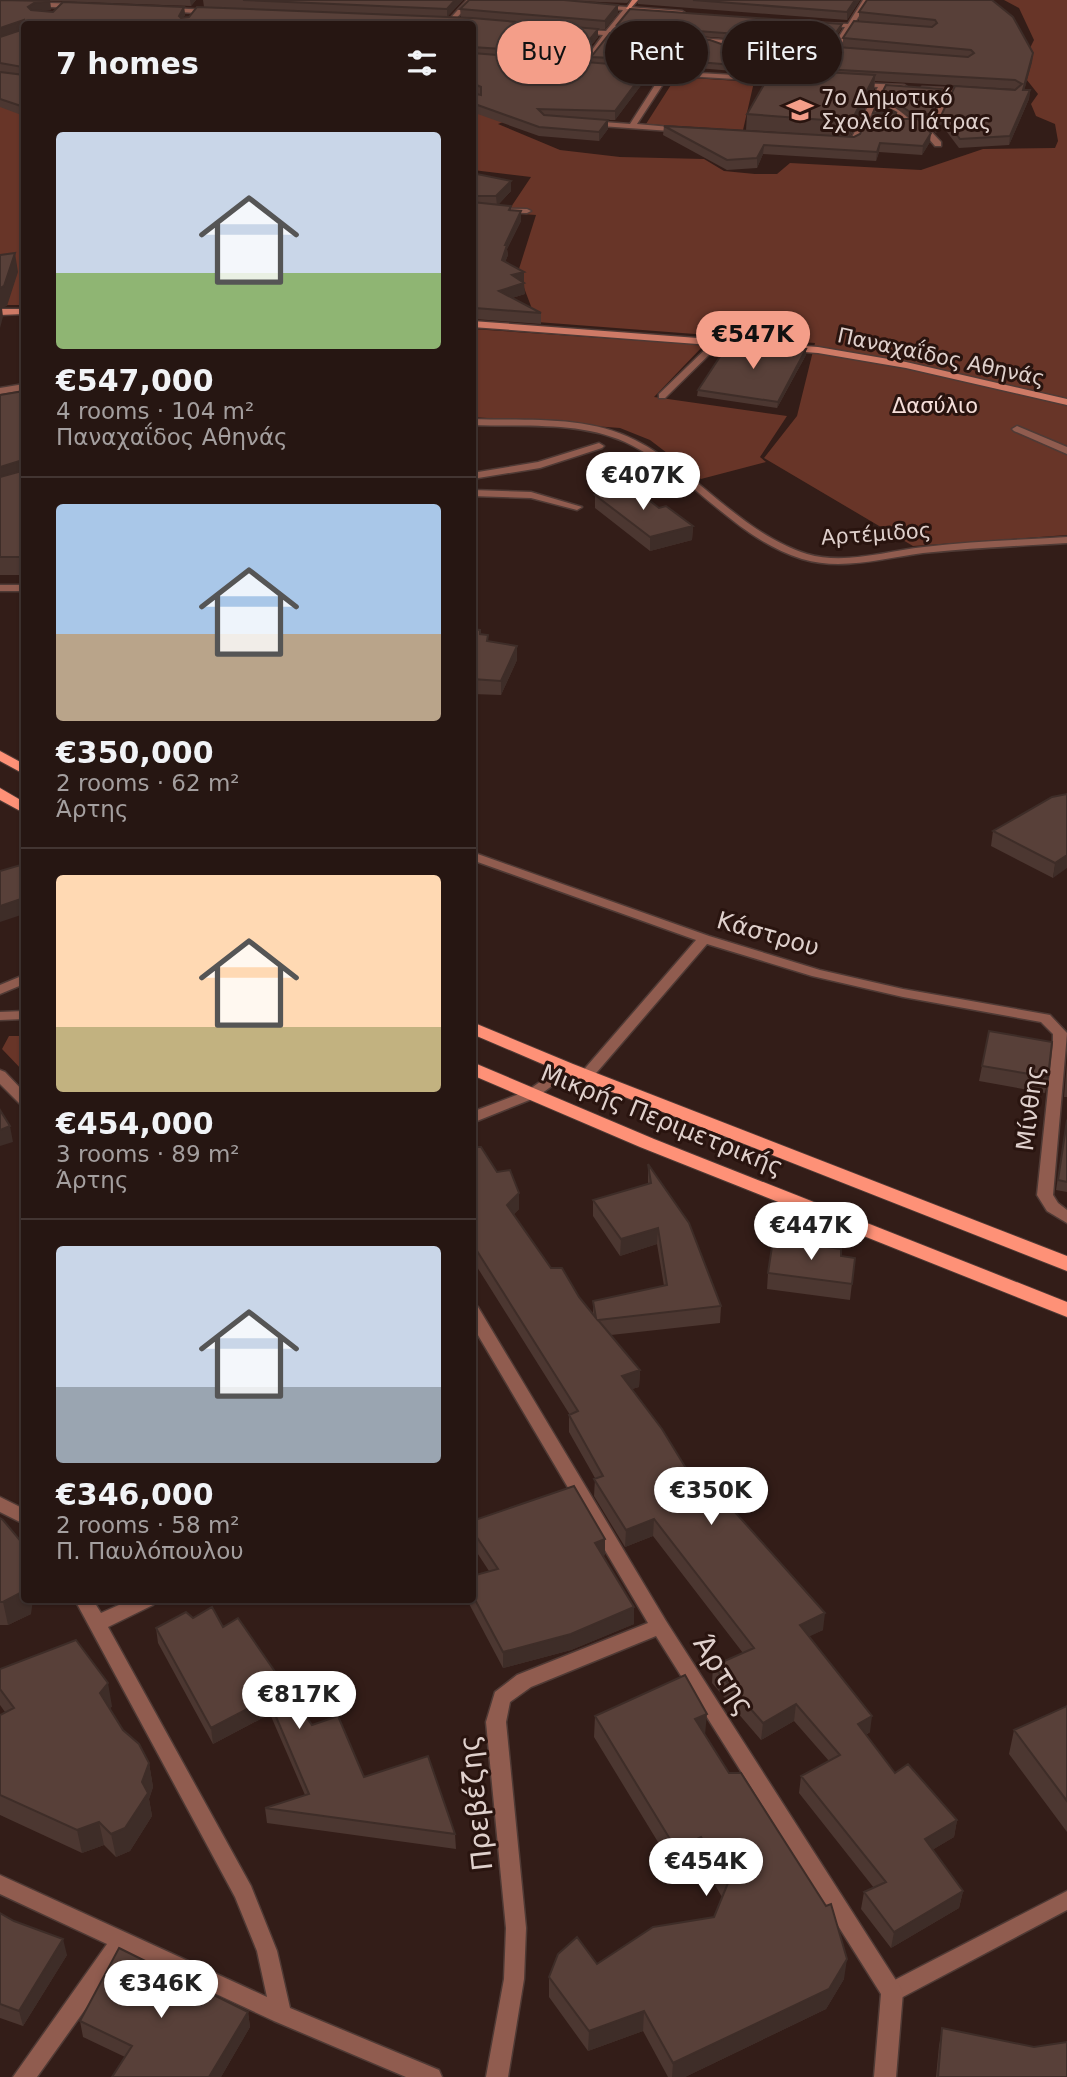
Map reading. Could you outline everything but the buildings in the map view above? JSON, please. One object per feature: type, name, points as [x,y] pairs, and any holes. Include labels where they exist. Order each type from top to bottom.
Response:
[{"type":"main road","points":[[0,755],[21,768]]},
{"type":"main road","points":[[0,793],[21,807]]},
{"type":"main road","name":"Μικρής Περιμετρικής","points":[[476,1029],[586,1076],[1067,1264]]},
{"type":"main road","name":"Μικρής Περιμετρικής","points":[[476,1070],[647,1143],[1067,1310]]},
{"type":"street","points":[[193,14],[202,0]]},
{"type":"street","points":[[451,21],[470,0]]},
{"type":"street","points":[[617,21],[635,0]]},
{"type":"street","points":[[842,40],[866,0]]},
{"type":"street","points":[[0,3],[88,7]]},
{"type":"street","points":[[588,5],[696,14]]},
{"type":"street","points":[[52,17],[61,6]]},
{"type":"street","points":[[155,9],[193,14],[223,12]]},
{"type":"street","points":[[842,25],[877,28]]},
{"type":"street","points":[[591,53],[605,34]]},
{"type":"street","points":[[722,42],[690,40],[722,49]]},
{"type":"street","points":[[842,50],[862,52]]},
{"type":"street","points":[[632,127],[659,84]]},
{"type":"street","points":[[855,84],[975,91]]},
{"type":"street","points":[[840,141],[853,142],[882,86]]},
{"type":"street","points":[[899,124],[934,124],[950,90]]},
{"type":"street","points":[[874,101],[898,112],[910,124]]},
{"type":"street","points":[[581,123],[693,131]]},
{"type":"street","points":[[865,123],[877,124]]},
{"type":"street","points":[[920,125],[938,144]]},
{"type":"street","points":[[476,210],[527,211]]},
{"type":"street","points":[[0,312],[21,312]]},
{"type":"street","name":"Παναχαΐδος Αθηνάς","points":[[476,324],[719,341],[853,355],[1067,402]]},
{"type":"street","points":[[662,396],[719,341]]},
{"type":"street","points":[[0,391],[21,388]]},
{"type":"street","name":"Αρτέμιδος","points":[[476,422],[581,428],[629,440],[769,539],[799,555],[814,559],[856,559],[928,550],[1067,540]]},
{"type":"street","points":[[1017,429],[1067,451]]},
{"type":"street","points":[[476,475],[540,465],[599,446]]},
{"type":"street","points":[[476,493],[531,495],[577,507]]},
{"type":"street","points":[[0,588],[21,588]]},
{"type":"street","name":"Κάστρου","points":[[476,857],[704,939],[862,984],[1039,1016],[1056,1028]]},
{"type":"street","points":[[586,1076],[704,939]]},
{"type":"street","points":[[0,990],[21,980]]},
{"type":"street","points":[[0,1016],[21,1016]]},
{"type":"street","name":"Μίνθης","points":[[1056,1028],[1060,1042],[1045,1195],[1052,1207],[1067,1218]]},
{"type":"street","points":[[476,1116],[533,1094],[566,1068]]},
{"type":"street","points":[[0,1075],[21,1097]]},
{"type":"street","name":"Άρτης","points":[[476,1318],[660,1626],[892,1992]]},
{"type":"street","points":[[0,1504],[21,1515]]},
{"type":"street","points":[[86,1603],[244,1894],[267,1951],[281,2014]]},
{"type":"street","points":[[98,1623],[141,1603]]},
{"type":"street","name":"Πρεβέζης","points":[[497,2077],[514,1979],[516,1928],[499,1763],[497,1709],[512,1688],[524,1681],[660,1626]]},
{"type":"street","points":[[0,1884],[281,2014],[431,2077]]},
{"type":"street","points":[[885,2077],[892,1992],[1067,1900]]},
{"type":"street","points":[[24,2077],[121,1942]]},
{"type":"green space","name":"Δασύλιο","points":[[1004,0],[1067,0],[1067,535],[913,546],[764,458],[797,416],[815,343],[537,322],[518,272],[536,215],[507,213],[531,177],[476,170],[476,102],[540,107],[498,124],[560,150],[620,157],[704,159],[724,171],[755,174],[777,174],[790,163],[921,170],[983,149],[1055,148],[1058,141],[1055,124],[1036,116],[1031,104],[1038,94],[1019,70],[1034,40],[1019,8]]},
{"type":"green space","points":[[708,79],[722,80],[722,84],[754,84],[743,130],[646,124],[672,84],[708,84]]},
{"type":"green space","points":[[0,98],[21,104],[21,305],[0,305]]},
{"type":"green space","points":[[476,329],[704,345],[654,397],[787,416],[760,457],[766,462],[701,479],[650,440],[620,428],[476,417]]},
{"type":"green space","points":[[9,1036],[21,1036],[21,1069],[2,1049]]},
{"type":"place","name":"7ο Δημοτικό Σχολείο Πάτρας","points":[[800,110]]}]
